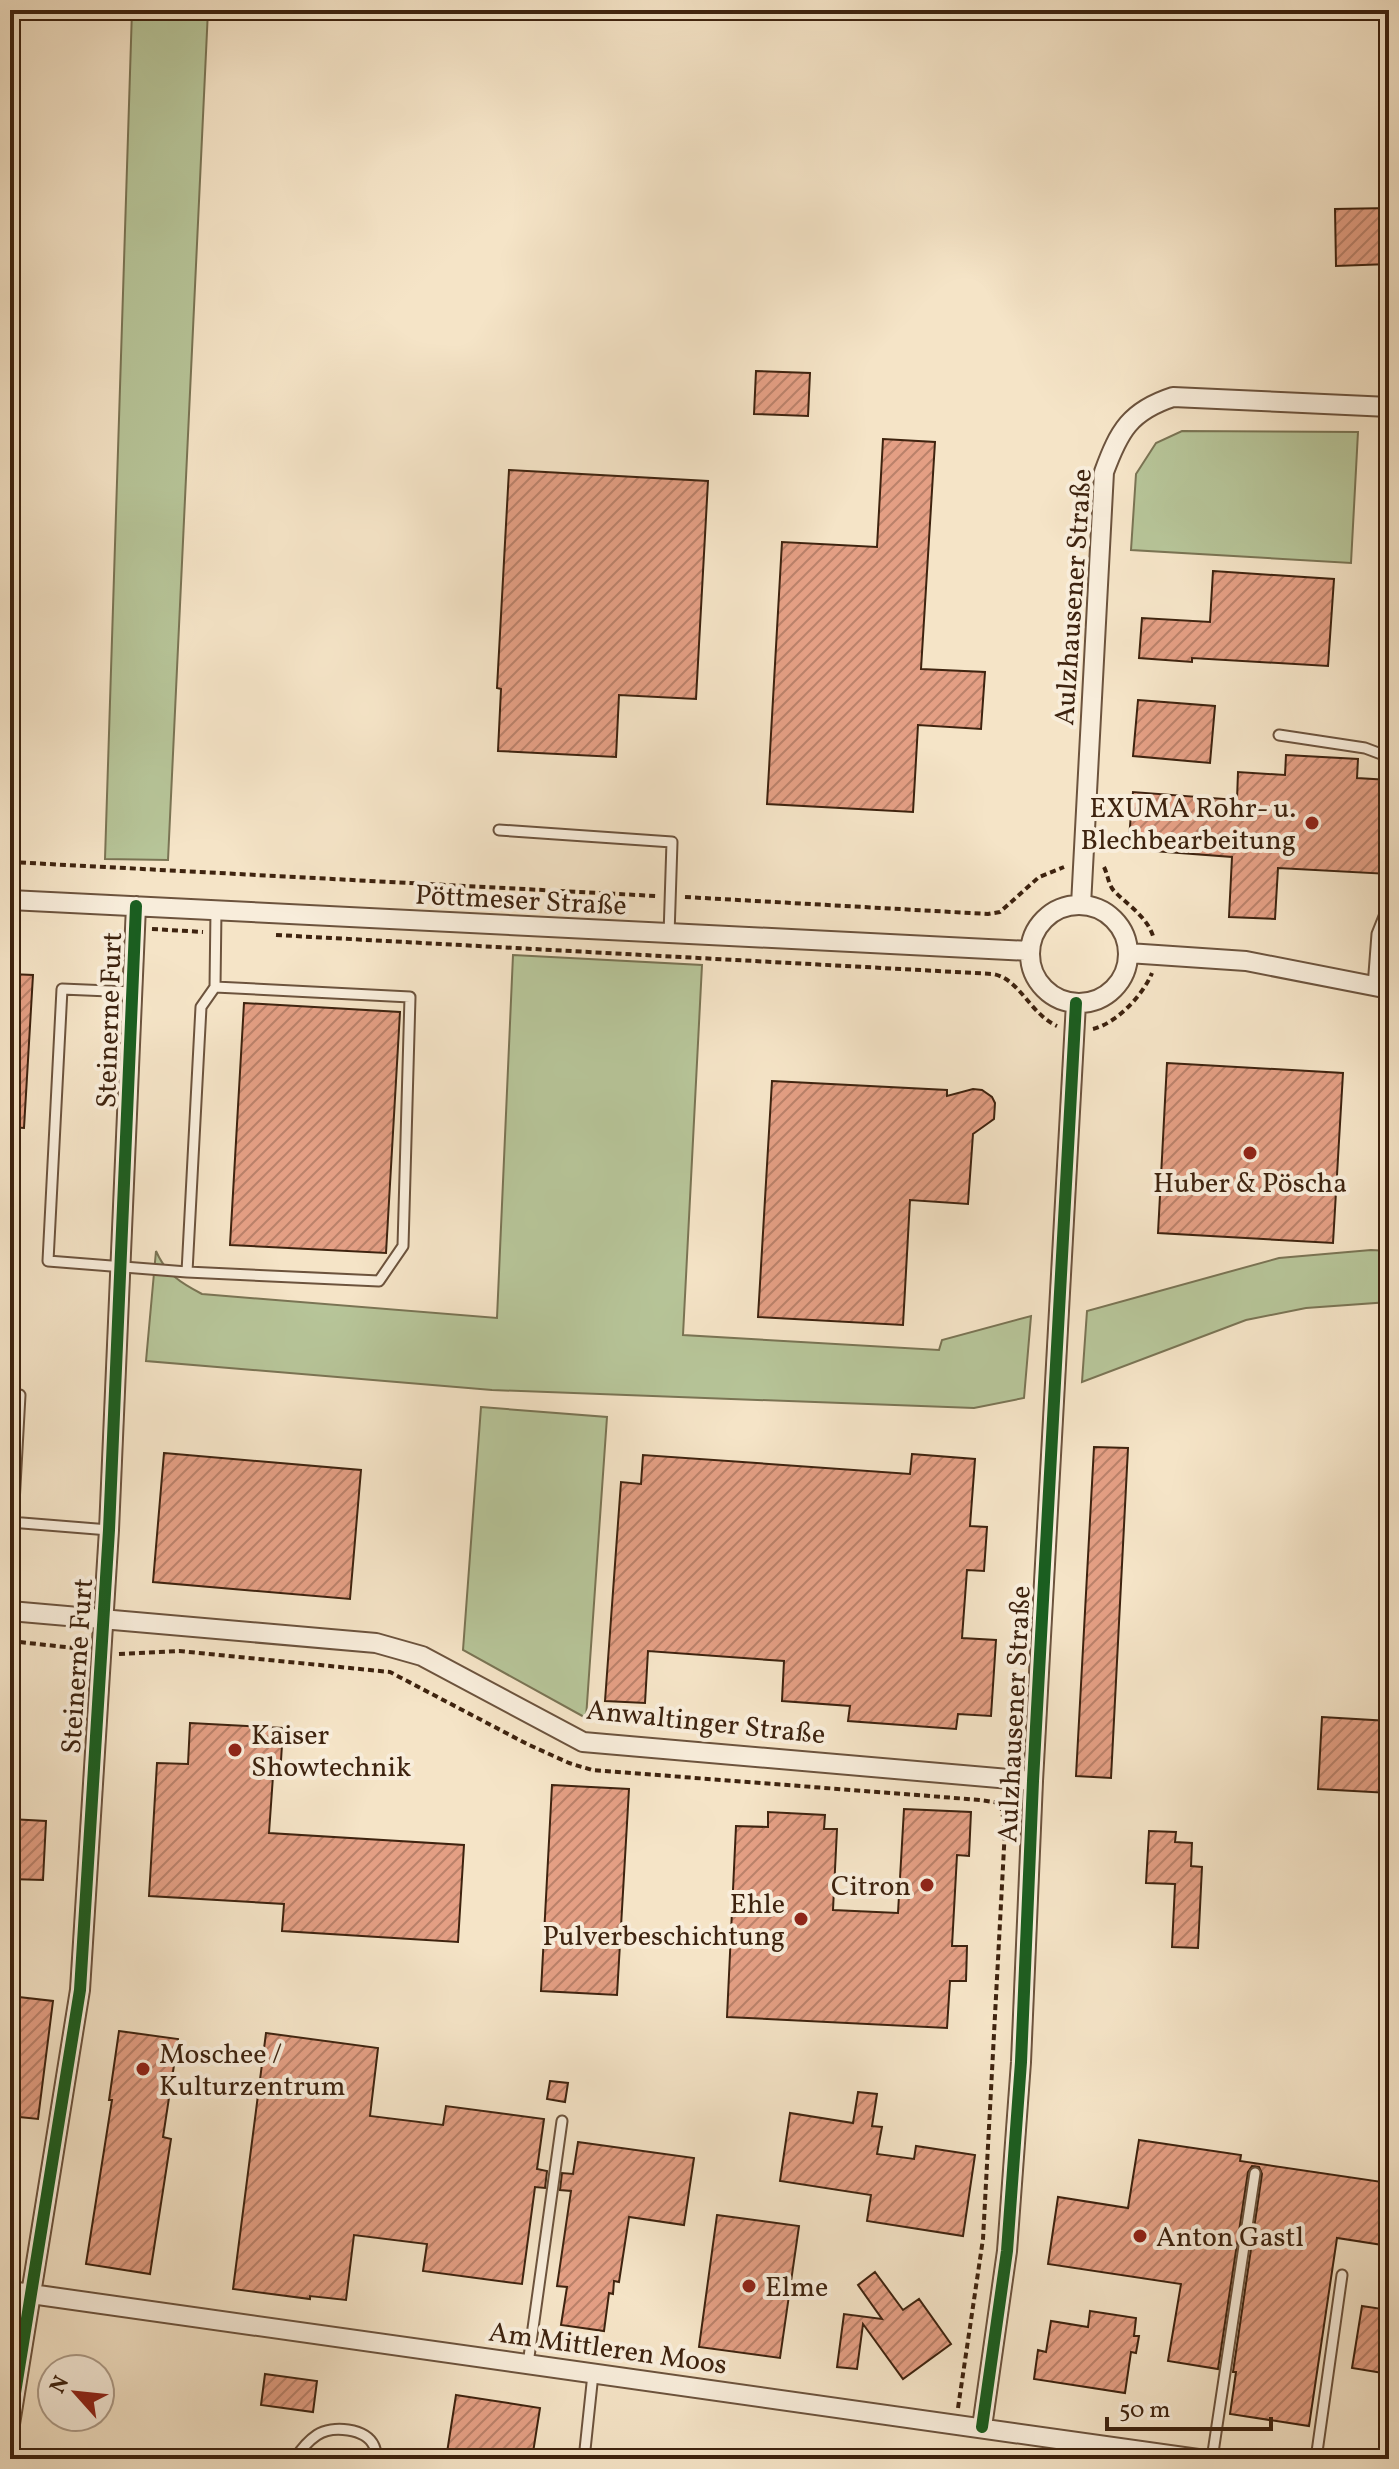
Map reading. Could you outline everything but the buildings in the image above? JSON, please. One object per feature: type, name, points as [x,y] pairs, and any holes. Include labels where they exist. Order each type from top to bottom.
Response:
[{"type":"street","name":"Aulzhausener Straße","points":[[1081,905],[1104,472],[1122,429],[1152,403],[1173,397],[1389,407]]},
{"type":"street","name":"Pöttmeser Straße","points":[[10,900],[1030,951]]},
{"type":"street","points":[[1081,905],[1096,908],[1118,925],[1128,953],[1126,966],[1113,989],[1089,1002],[1076,1003],[1061,1000],[1037,980],[1031,966],[1030,951],[1033,936],[1052,912],[1066,906],[1081,905]]},
{"type":"street","name":"Steinerne Furt","points":[[10,2424],[80,1990],[109,1530],[136,906]]},
{"type":"street","points":[[1128,953],[1246,961],[1381,988]]},
{"type":"street","name":"Aulzhausener Straße","points":[[982,2427],[1007,2251],[1021,2062],[1033,1781],[1076,1003]]},
{"type":"street","name":"Anwaltinger Straße","points":[[10,1611],[376,1643],[422,1656],[583,1742],[1033,1781]]},
{"type":"street","name":"Am Mittleren Moos","points":[[10,2291],[1198,2459]]},
{"type":"lane","points":[[1279,735],[1365,748],[1389,757]]},
{"type":"lane","points":[[499,830],[672,842],[669,935]]},
{"type":"lane","points":[[1381,988],[1377,934],[1389,904]]},
{"type":"lane","points":[[187,1272],[201,1007],[215,987],[216,910]]},
{"type":"lane","points":[[133,992],[62,989],[48,1261],[187,1272],[379,1281],[403,1246],[410,997],[215,987]]},
{"type":"lane","points":[[20,1395],[12,1522],[109,1530]]},
{"type":"lane","points":[[528,2364],[562,2121]]},
{"type":"lane","points":[[1212,2459],[1255,2173]]},
{"type":"lane","points":[[1316,2459],[1342,2275]]},
{"type":"lane","points":[[584,2459],[593,2374]]},
{"type":"lane","points":[[295,2459],[317,2435],[330,2430],[362,2434],[374,2444],[377,2459]]},
{"type":"path","points":[[10,862],[988,914],[1000,912],[1026,888],[1050,872],[1069,866],[1103,866]]},
{"type":"path","points":[[956,2423],[983,2239],[1005,1829],[1001,1805]]},
{"type":"green space","points":[[132,10],[208,10],[168,860],[105,859]]},
{"type":"green space","points":[[1182,431],[1358,432],[1351,563],[1131,550],[1136,474],[1156,443]]},
{"type":"green space","points":[[513,955],[702,965],[683,1335],[939,1350],[942,1340],[1031,1316],[1024,1398],[974,1408],[492,1390],[146,1361],[156,1251],[175,1277],[202,1294],[497,1318]]},
{"type":"green space","points":[[1389,1251],[1389,1302],[1306,1308],[1246,1320],[1082,1382],[1087,1311],[1279,1258]]},
{"type":"green space","points":[[481,1407],[607,1417],[586,1718],[463,1650]]},
{"type":"cycle path","points":[[10,2424],[80,1990],[109,1530],[136,906]]},
{"type":"cycle path","points":[[982,2427],[1007,2251],[1021,2062],[1033,1781],[1076,1003]]},
{"type":"place","name":"EXUMA Rohr- u. Blechbearbeitung","points":[[1312,823]]},
{"type":"place","name":"Huber & Pöscha","points":[[1250,1153]]},
{"type":"place","name":"Kaiser Showtechnik","points":[[235,1750]]},
{"type":"place","name":"Citron","points":[[927,1885]]},
{"type":"place","name":"Ehle Pulverbeschichtung","points":[[801,1919]]},
{"type":"place","name":"Moschee / Kulturzentrum","points":[[143,2069]]},
{"type":"place","name":"Anton Gastl","points":[[1140,2236]]},
{"type":"place","name":"Elme","points":[[749,2286]]}]
